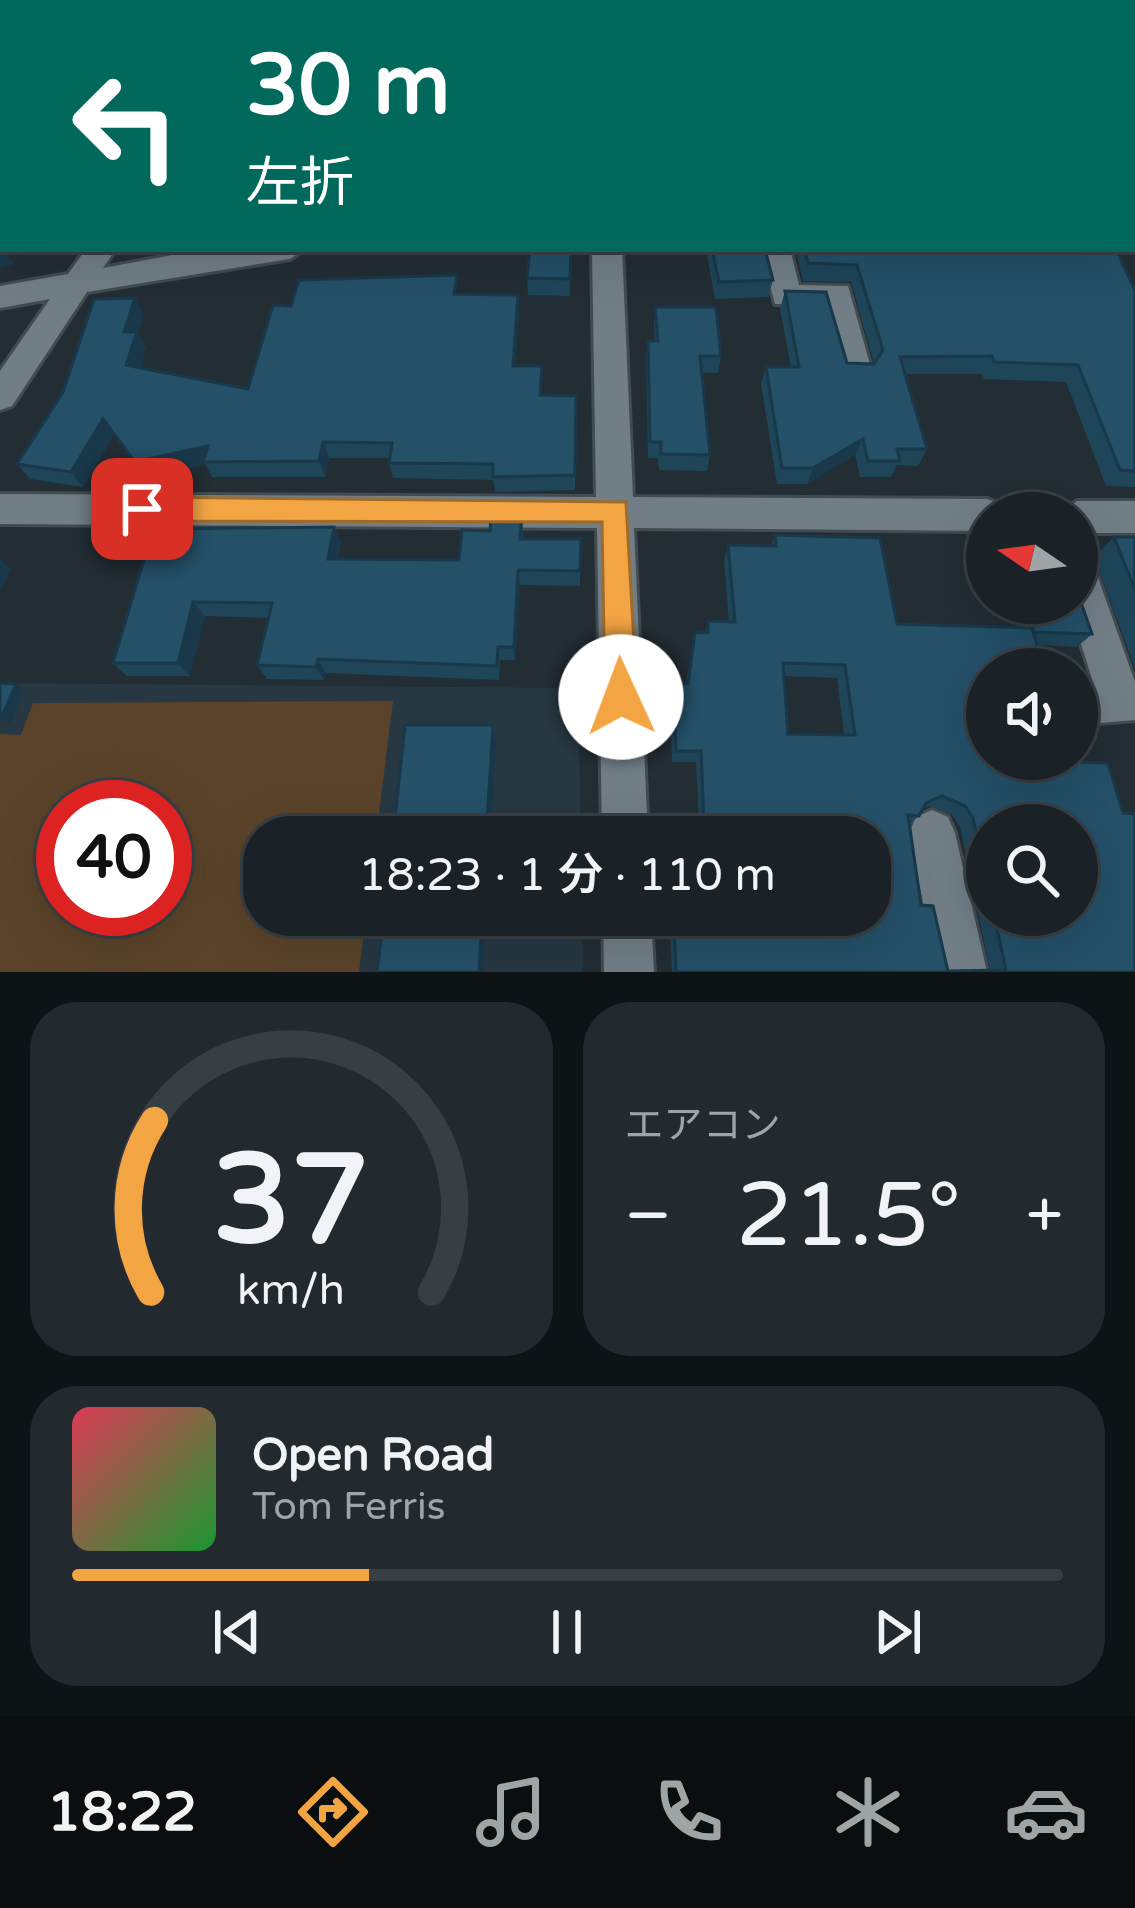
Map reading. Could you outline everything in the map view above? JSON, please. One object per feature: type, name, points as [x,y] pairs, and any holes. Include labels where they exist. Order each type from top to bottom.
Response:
[{"type":"street","points":[[0,397],[99,252]]},
{"type":"street","points":[[607,252],[624,816]]},
{"type":"street","points":[[776,252],[786,296],[837,294],[855,368]]},
{"type":"street","points":[[0,297],[237,253]]},
{"type":"street","points":[[0,508],[966,515]]},
{"type":"street","points":[[1098,517],[1135,518]]},
{"type":"street","points":[[1095,624],[1122,705],[1098,705]]},
{"type":"street","points":[[932,833],[962,972]]},
{"type":"street","points":[[627,936],[628,972]]},
{"type":"shaded area","points":[[0,683],[578,688],[581,816],[243,816],[243,936],[582,936],[583,972],[0,972]]},
{"type":"shaded area","points":[[393,701],[379,816],[243,816],[243,936],[363,936],[359,972],[0,972],[0,734],[21,735],[33,703]]},
{"type":"building","points":[[530,252],[571,252],[570,279],[527,278]]},
{"type":"building","points":[[713,252],[766,252],[773,280],[719,282]]},
{"type":"building","points":[[805,252],[1117,252],[1135,291],[1135,471],[1120,470],[1078,365],[994,362],[992,356],[900,357],[927,449],[897,449],[900,461],[868,461],[863,439],[813,468],[782,468],[766,367],[799,367],[785,291],[826,292],[847,363],[874,364],[883,350],[857,265],[808,263]]},
{"type":"building","points":[[457,275],[454,294],[518,295],[513,366],[542,366],[540,395],[576,396],[575,475],[493,477],[493,464],[389,463],[392,443],[323,442],[319,461],[203,462],[208,446],[135,462],[103,419],[71,472],[17,464],[63,392],[94,299],[135,298],[124,332],[137,332],[126,365],[248,389],[273,305],[291,306],[299,280]]},
{"type":"building","points":[[655,307],[716,307],[721,356],[700,356],[710,455],[661,454],[661,442],[650,442],[648,341],[658,341]]},
{"type":"building","points":[[491,516],[522,516],[520,539],[581,539],[580,571],[518,570],[514,647],[498,647],[497,666],[318,659],[316,667],[257,665],[272,603],[193,602],[178,663],[113,663],[153,529],[334,527],[328,559],[459,560],[462,530],[490,531]]},
{"type":"building","points":[[775,535],[880,538],[897,624],[1032,628],[1038,648],[966,648],[966,780],[1098,780],[1098,763],[1108,763],[1123,813],[1135,814],[1135,972],[676,972],[674,936],[891,936],[891,816],[704,816],[701,751],[676,751],[673,683],[688,684],[695,632],[708,633],[708,621],[735,622],[728,545],[776,546]],"holes":[[[783,663],[845,665],[855,735],[788,734]]]},
{"type":"building","points":[[1114,537],[1135,537],[1135,590]]},
{"type":"building","points":[[1032,624],[1089,624],[1092,634],[1034,632]]},
{"type":"building","points":[[0,683],[16,684],[1,718],[0,717]]},
{"type":"building","points":[[405,725],[493,725],[487,816],[395,816]]},
{"type":"building","points":[[381,936],[481,936],[479,972],[377,972]]},
{"type":"route","points":[[142,509],[616,510],[621,697]]}]
